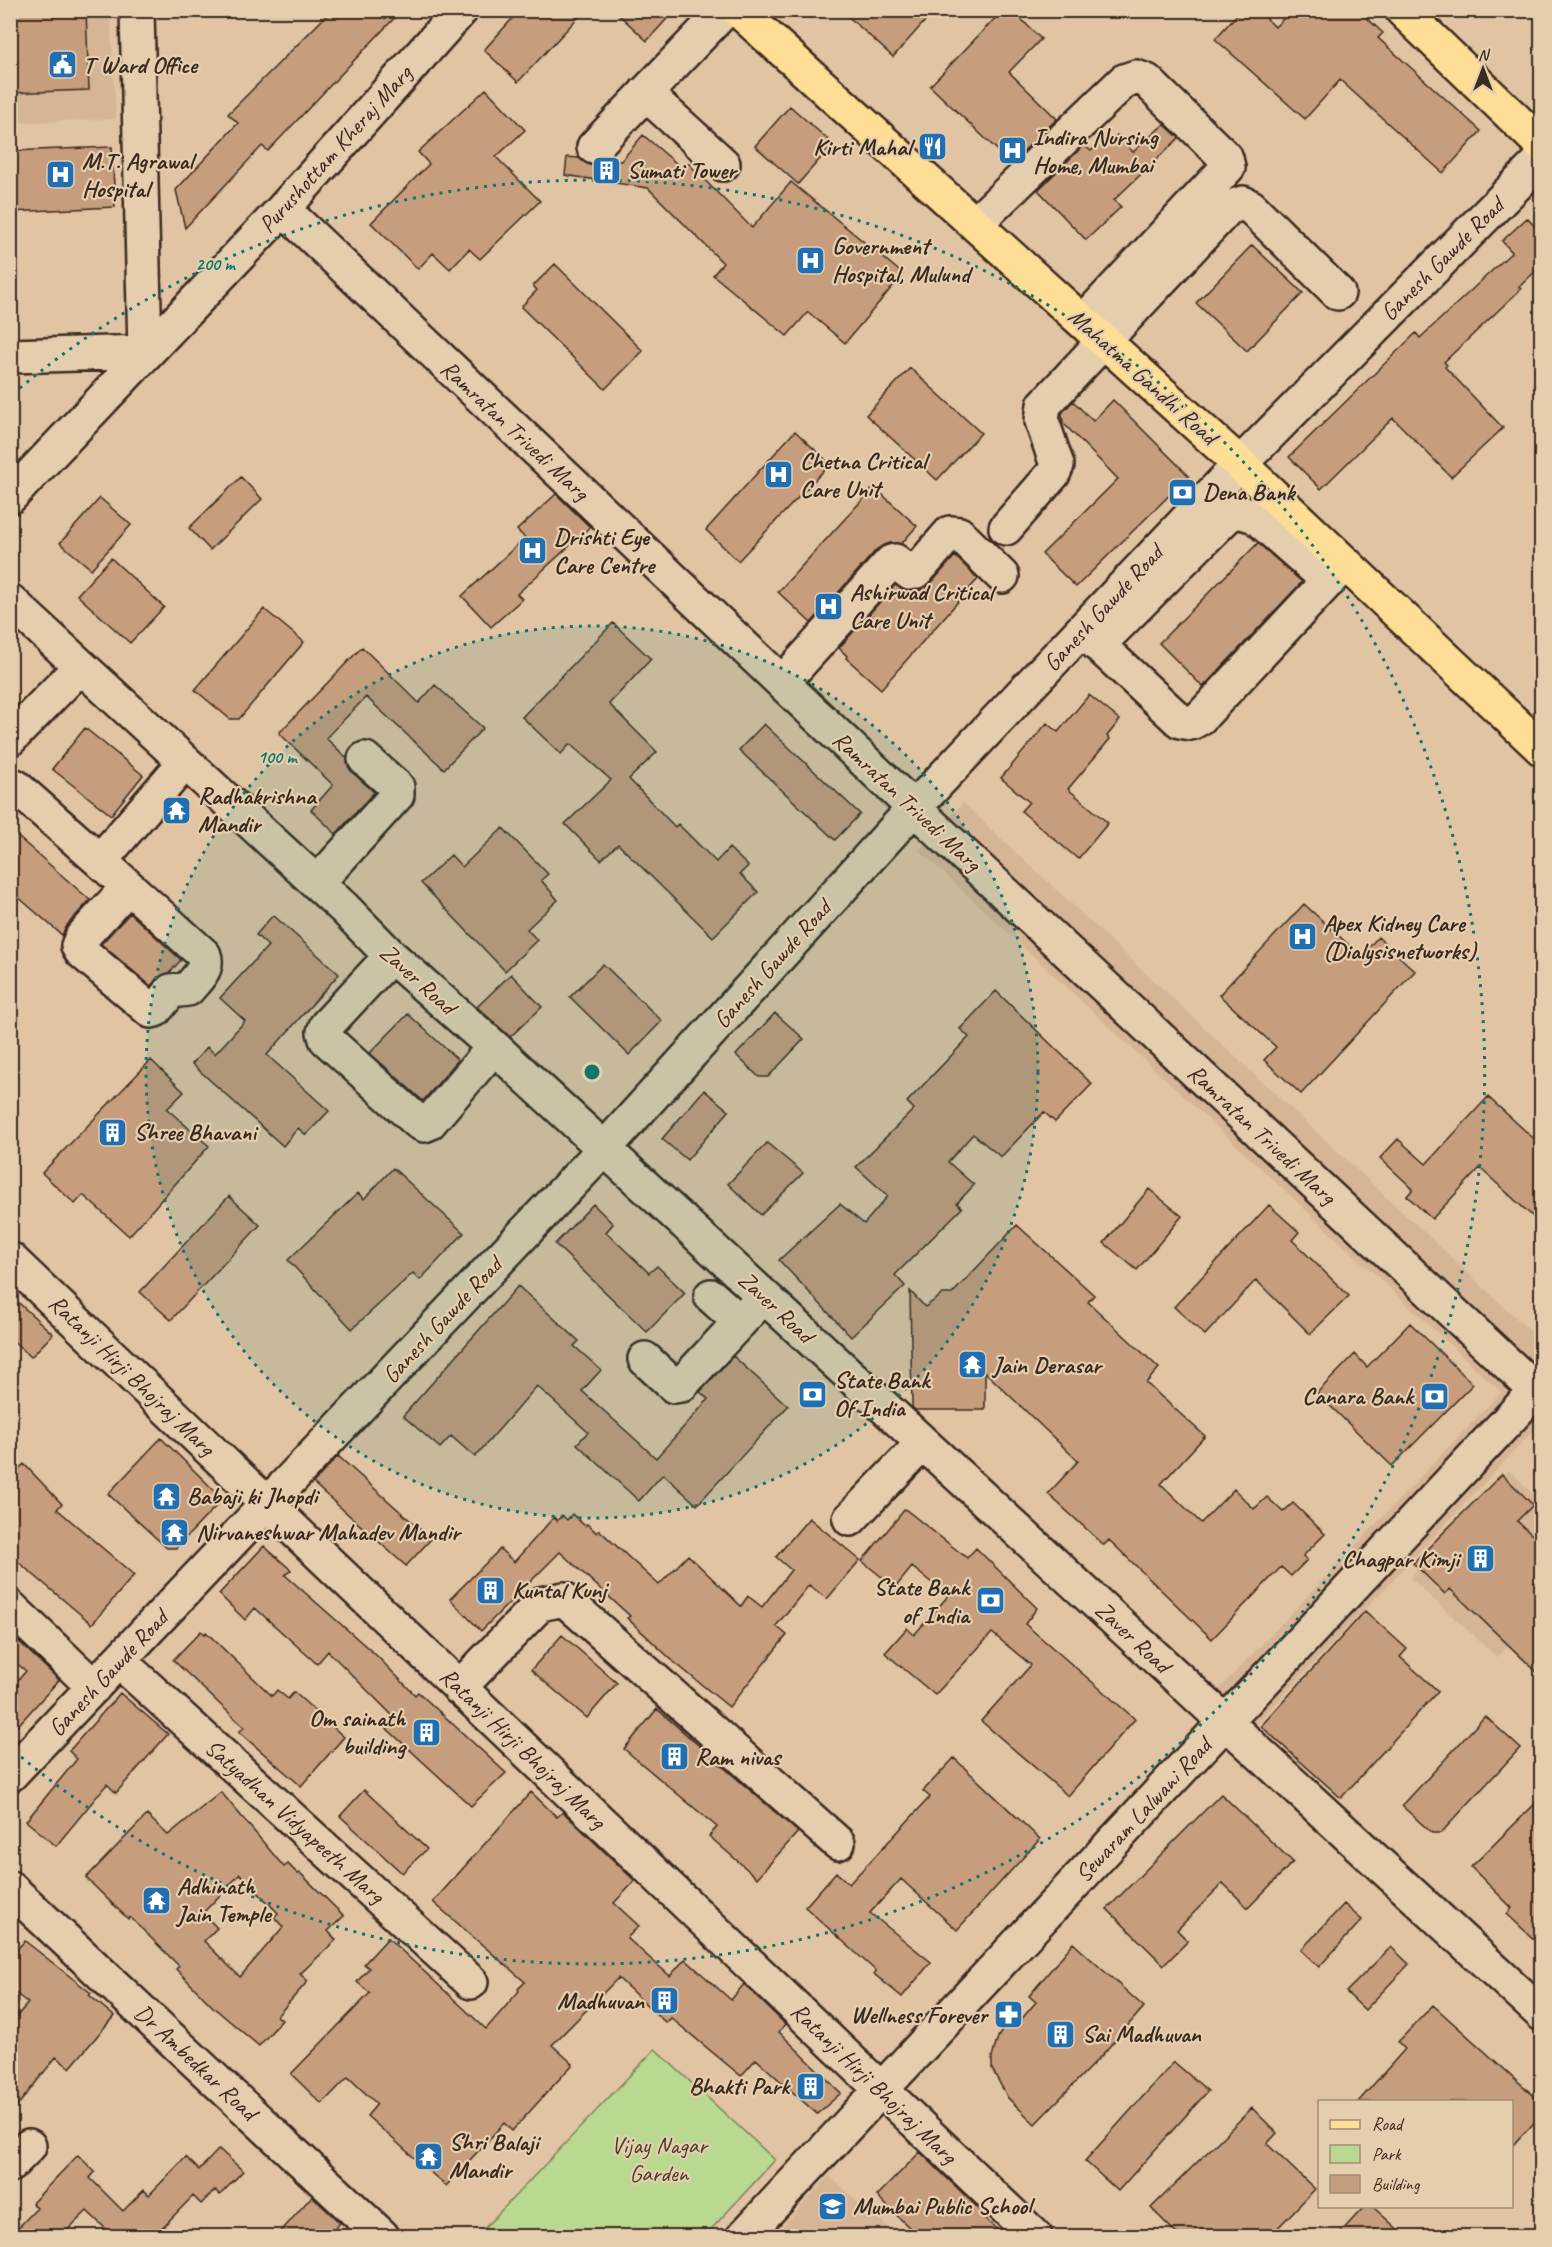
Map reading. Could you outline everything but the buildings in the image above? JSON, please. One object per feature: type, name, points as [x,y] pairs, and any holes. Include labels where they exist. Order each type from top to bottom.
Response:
[{"type":"main road","name":"Mahatma Gandhi Road","points":[[738,10],[1240,464],[1337,572],[1538,739]]},
{"type":"main road","points":[[1402,10],[1542,145]]},
{"type":"street","points":[[10,356],[145,352],[137,10]]},
{"type":"street","name":"Purushottam Kheraj Marg","points":[[10,496],[283,209],[461,10]]},
{"type":"street","points":[[594,147],[725,10]]},
{"type":"street","points":[[976,223],[1124,81],[1136,77],[1147,81],[1226,159],[1228,167],[1094,330],[1044,405],[1041,413],[1042,421],[1056,456],[1057,465],[1053,474],[1006,528]]},
{"type":"street","points":[[645,93],[723,164]]},
{"type":"street","name":"Ganesh Gawde Road","points":[[10,1775],[604,1149],[914,808],[1090,638],[1240,464],[1542,159]]},
{"type":"street","points":[[1094,330],[1228,208],[1236,204],[1251,207],[1338,293]]},
{"type":"street","name":"Ramratan Trivedi Marg","points":[[283,209],[914,808],[1539,1390]]},
{"type":"street","points":[[1238,511],[1255,516],[1337,572],[1200,718],[1191,723],[1180,721],[1090,638],[1230,513],[1238,511]]},
{"type":"street","points":[[782,683],[891,562],[895,561],[910,573],[917,571],[950,533],[959,534],[1002,576]]},
{"type":"street","name":"Zaver Road","points":[[10,600],[23,629],[73,674],[185,762],[317,883],[391,956],[494,1047],[1542,2014]]},
{"type":"street","points":[[10,739],[73,674]]},
{"type":"street","points":[[317,883],[397,795],[397,787],[365,759]]},
{"type":"street","points":[[100,861],[185,762]]},
{"type":"street","points":[[15,786],[128,887]]},
{"type":"street","points":[[391,956],[326,1026],[324,1032],[326,1039],[418,1122],[424,1125],[429,1123],[494,1047]]},
{"type":"street","name":"Ratanji Hirji Bhojraj Marg","points":[[10,1259],[1035,2236]]},
{"type":"street","points":[[711,1296],[741,1322]]},
{"type":"street","points":[[645,1359],[678,1386],[764,1296]]},
{"type":"street","name":"Sewaram Lalwani Road","points":[[744,2236],[1225,1721],[1539,1390]]},
{"type":"street","points":[[850,1519],[923,1443]]},
{"type":"street","points":[[459,1688],[540,1604],[564,1599],[838,1843]]},
{"type":"street","points":[[10,1607],[94,1687]]},
{"type":"street","name":"Satyadhan Vidyapeeth Marg","points":[[119,1661],[471,1982]]},
{"type":"street","name":"Dr Ambedkar Road","points":[[10,1888],[377,2235]]},
{"type":"shaded area","name":"T Ward Office","points":[[10,11],[110,11],[116,119],[11,123]]},
{"type":"shaded area","points":[[963,803],[1541,1341],[1541,1429],[1538,1426],[1244,1737],[1207,1702],[1501,1392],[919,850]]},
{"type":"shaded area","name":"Chagpar Kimji","points":[[1509,1470],[1541,1502],[1541,1614],[1497,1657],[1410,1578]]},
{"type":"shaded area","name":"Mumbai Public School","points":[[829,2176],[898,2236],[774,2236]]},
{"type":"green space","name":"Vijay Nagar Garden","points":[[655,2049],[775,2160],[705,2236],[477,2236]]},
{"type":"place","name":"T Ward Office","points":[[62,65]]},
{"type":"place","name":"Kirti Mahal","points":[[932,147]]},
{"type":"place","name":"Indira Nursing Home, Mumbai","points":[[1012,151]]},
{"type":"place","name":"Sumati Tower","points":[[606,170]]},
{"type":"place","name":"M.T. Agrawal Hospital","points":[[61,175]]},
{"type":"place","name":"Government Hospital, Mulund","points":[[811,260]]},
{"type":"place","name":"Chetna Critical Care Unit","points":[[779,475]]},
{"type":"place","name":"Dena Bank","points":[[1182,492]]},
{"type":"place","name":"Drishti Eye Care Centre","points":[[533,551]]},
{"type":"place","name":"Ashirwad Critical Care Unit","points":[[829,606]]},
{"type":"place","name":"Radhakrishna Mandir","points":[[177,810]]},
{"type":"place","name":"Apex Kidney Care (Dialysisnetworks)","points":[[1302,937]]},
{"type":"place","name":"Shree Bhavani","points":[[113,1132]]},
{"type":"place","name":"Jain Derasar","points":[[972,1365]]},
{"type":"place","name":"State Bank Of India","points":[[813,1394]]},
{"type":"place","name":"Canara Bank","points":[[1434,1396]]},
{"type":"place","name":"Babaji ki Jhopdi","points":[[166,1496]]},
{"type":"place","name":"Nirvaneshwar Mahadev Mandir","points":[[175,1532]]},
{"type":"place","name":"Chagpar Kimji","points":[[1480,1559]]},
{"type":"place","name":"Kuntal Kunj","points":[[491,1590]]},
{"type":"place","name":"State Bank of India","points":[[990,1601]]},
{"type":"place","name":"Om sainath building","points":[[426,1732]]},
{"type":"place","name":"Ram nivas","points":[[674,1757]]},
{"type":"place","name":"Adhinath Jain Temple","points":[[156,1900]]},
{"type":"place","name":"Madhuvan","points":[[665,2001]]},
{"type":"place","name":"Wellness Forever","points":[[1008,2015]]},
{"type":"place","name":"Sai Madhuvan","points":[[1061,2034]]},
{"type":"place","name":"Bhakti Park","points":[[810,2086]]},
{"type":"place","name":"Shri Balaji Mandir","points":[[428,2156]]},
{"type":"place","name":"Mumbai Public School","points":[[832,2206]]}]
